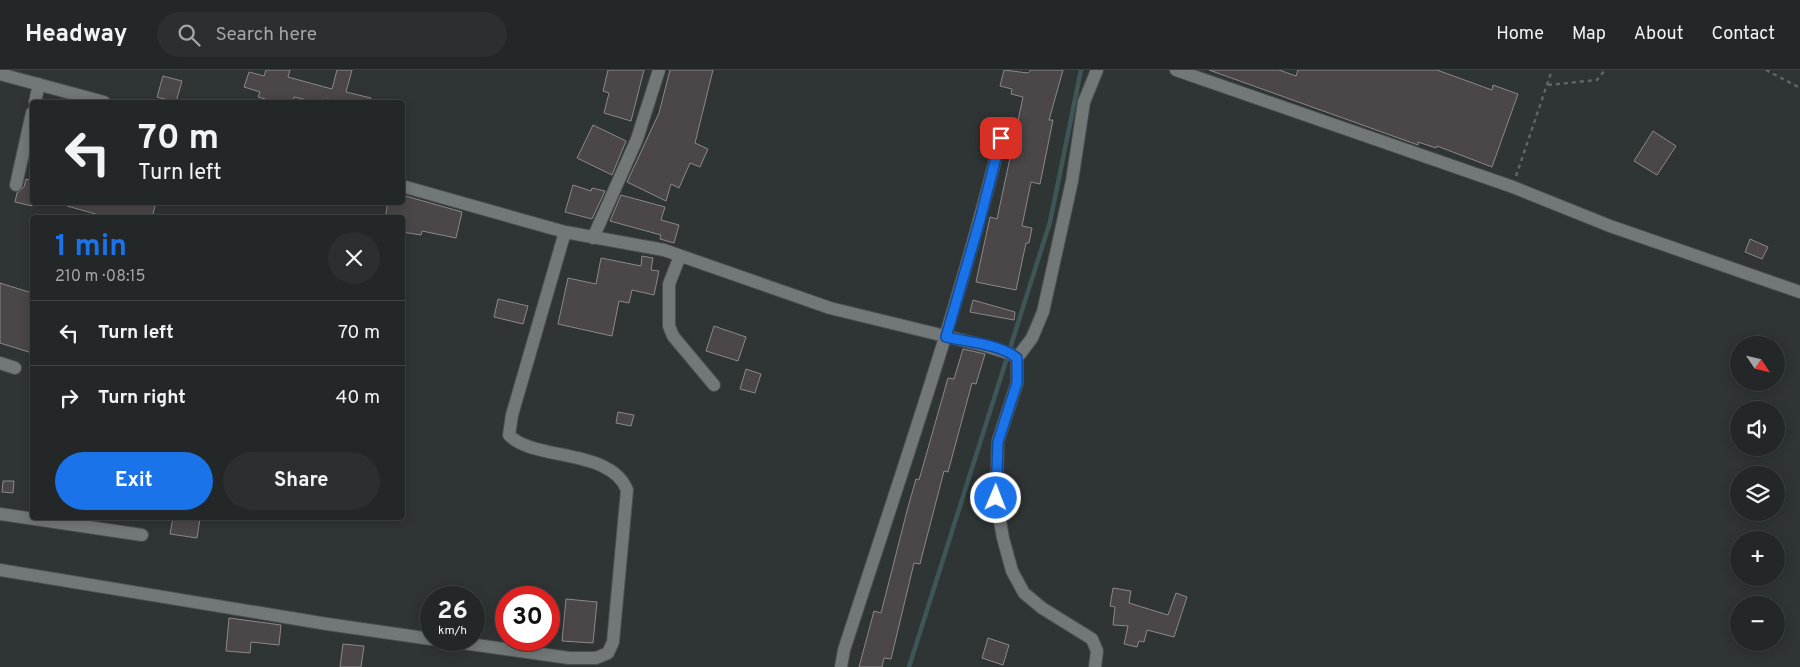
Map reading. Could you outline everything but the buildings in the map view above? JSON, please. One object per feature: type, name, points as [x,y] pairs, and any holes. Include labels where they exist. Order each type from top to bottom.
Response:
[{"type":"street","points":[[593,238],[637,139],[659,70]]},
{"type":"street","points":[[1014,356],[1032,338],[1043,312],[1072,181],[1084,102],[1097,70]]},
{"type":"street","points":[[1176,70],[1195,73],[1513,187],[1615,227],[1800,292]]},
{"type":"street","points":[[0,74],[89,100]]},
{"type":"street","points":[[35,100],[39,84]]},
{"type":"street","points":[[16,185],[30,122]]},
{"type":"street","points":[[841,667],[853,622],[946,337],[980,220],[1001,138]]},
{"type":"street","points":[[405,187],[565,232],[664,250],[830,308],[986,346],[1014,356]]},
{"type":"street","points":[[485,646],[551,656],[596,658],[608,653],[613,642],[627,490],[624,482],[615,472],[568,454],[521,443],[509,435],[515,406],[565,232]]},
{"type":"street","points":[[680,256],[669,284],[669,326],[673,336],[714,385]]},
{"type":"street","points":[[1014,356],[1017,383],[998,442],[996,498],[1002,538],[1012,571],[1024,593],[1042,608],[1092,639],[1097,651],[1095,667]]},
{"type":"street","points":[[0,364],[15,368]]},
{"type":"street","points":[[0,514],[30,518]]},
{"type":"street","points":[[41,520],[142,535]]},
{"type":"street","points":[[0,570],[420,637]]},
{"type":"path","points":[[1513,187],[1552,70]]},
{"type":"path","points":[[1548,85],[1596,80],[1605,70]]},
{"type":"path","points":[[1766,70],[1800,88]]},
{"type":"waterway","points":[[909,667],[1050,222],[1081,70]]},
{"type":"route","points":[[996,498],[998,442],[1017,383],[1017,358],[1011,354],[986,346],[946,337],[980,220],[1001,138]]}]
